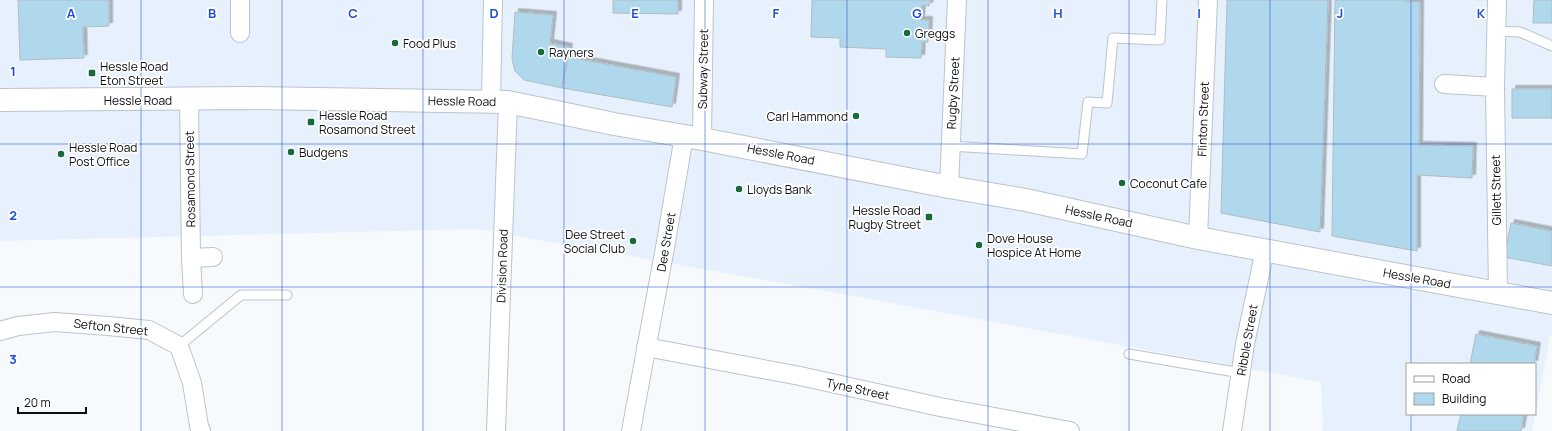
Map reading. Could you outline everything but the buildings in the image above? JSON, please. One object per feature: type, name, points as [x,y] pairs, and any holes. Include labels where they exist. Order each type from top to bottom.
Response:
[{"type":"street","points":[[240,0],[240,33]]},
{"type":"street","name":"Division Road","points":[[493,0],[500,101],[496,431]]},
{"type":"street","name":"Subway Street","points":[[693,138],[704,0]]},
{"type":"street","name":"Rugby Street","points":[[949,187],[957,0]]},
{"type":"street","name":"Flinton Street","points":[[1198,238],[1208,0]]},
{"type":"street","name":"Gillett Street","points":[[1497,0],[1495,87],[1498,293]]},
{"type":"street","points":[[1444,84],[1495,87]]},
{"type":"street","name":"Hessle Road","points":[[0,100],[246,98],[500,101],[949,187],[1026,200],[1198,238],[1552,303]]},
{"type":"street","name":"Rosamond Street","points":[[189,99],[191,258],[193,294]]},
{"type":"street","name":"Dee Street","points":[[631,431],[666,242],[693,138]]},
{"type":"street","name":"Ribble Street","points":[[1232,431],[1241,373],[1265,250]]},
{"type":"street","points":[[191,258],[214,257]]},
{"type":"street","name":"Sefton Street","points":[[0,331],[18,326],[55,322],[108,326],[149,330],[179,346]]},
{"type":"street","points":[[179,346],[192,383],[201,431]]},
{"type":"street","name":"Tyne Street","points":[[646,347],[800,376],[940,407],[1070,431]]},
{"type":"lane","points":[[950,146],[1082,154],[1088,102],[1107,103],[1113,38],[1160,40],[1162,0]]},
{"type":"lane","points":[[1496,31],[1520,32],[1552,46]]},
{"type":"lane","points":[[179,346],[241,295],[287,295]]},
{"type":"lane","points":[[1129,354],[1241,373]]},
{"type":"shaded area","points":[[0,0],[1552,0],[1552,336],[1550,336],[1536,410],[1536,363],[1406,363],[1406,415],[1535,415],[1532,431],[1323,431],[1321,382],[477,229],[0,241]]},
{"type":"place","name":"Greggs","points":[[907,33]]},
{"type":"place","name":"Food Plus","points":[[395,43]]},
{"type":"place","name":"Rayners","points":[[541,52]]},
{"type":"place","name":"Hessle Road Eton Street","points":[[92,73]]},
{"type":"place","name":"Carl Hammond","points":[[856,116]]},
{"type":"place","name":"Hessle Road Rosamond Street","points":[[311,122]]},
{"type":"place","name":"Budgens","points":[[291,152]]},
{"type":"place","name":"Hessle Road Post Office","points":[[61,154]]},
{"type":"place","name":"Coconut Cafe","points":[[1122,183]]},
{"type":"place","name":"Lloyds Bank","points":[[739,189]]},
{"type":"place","name":"Hessle Road Rugby Street","points":[[929,217]]},
{"type":"place","name":"Dee Street Social Club","points":[[633,241]]},
{"type":"place","name":"Dove House Hospice At Home","points":[[979,245]]}]
